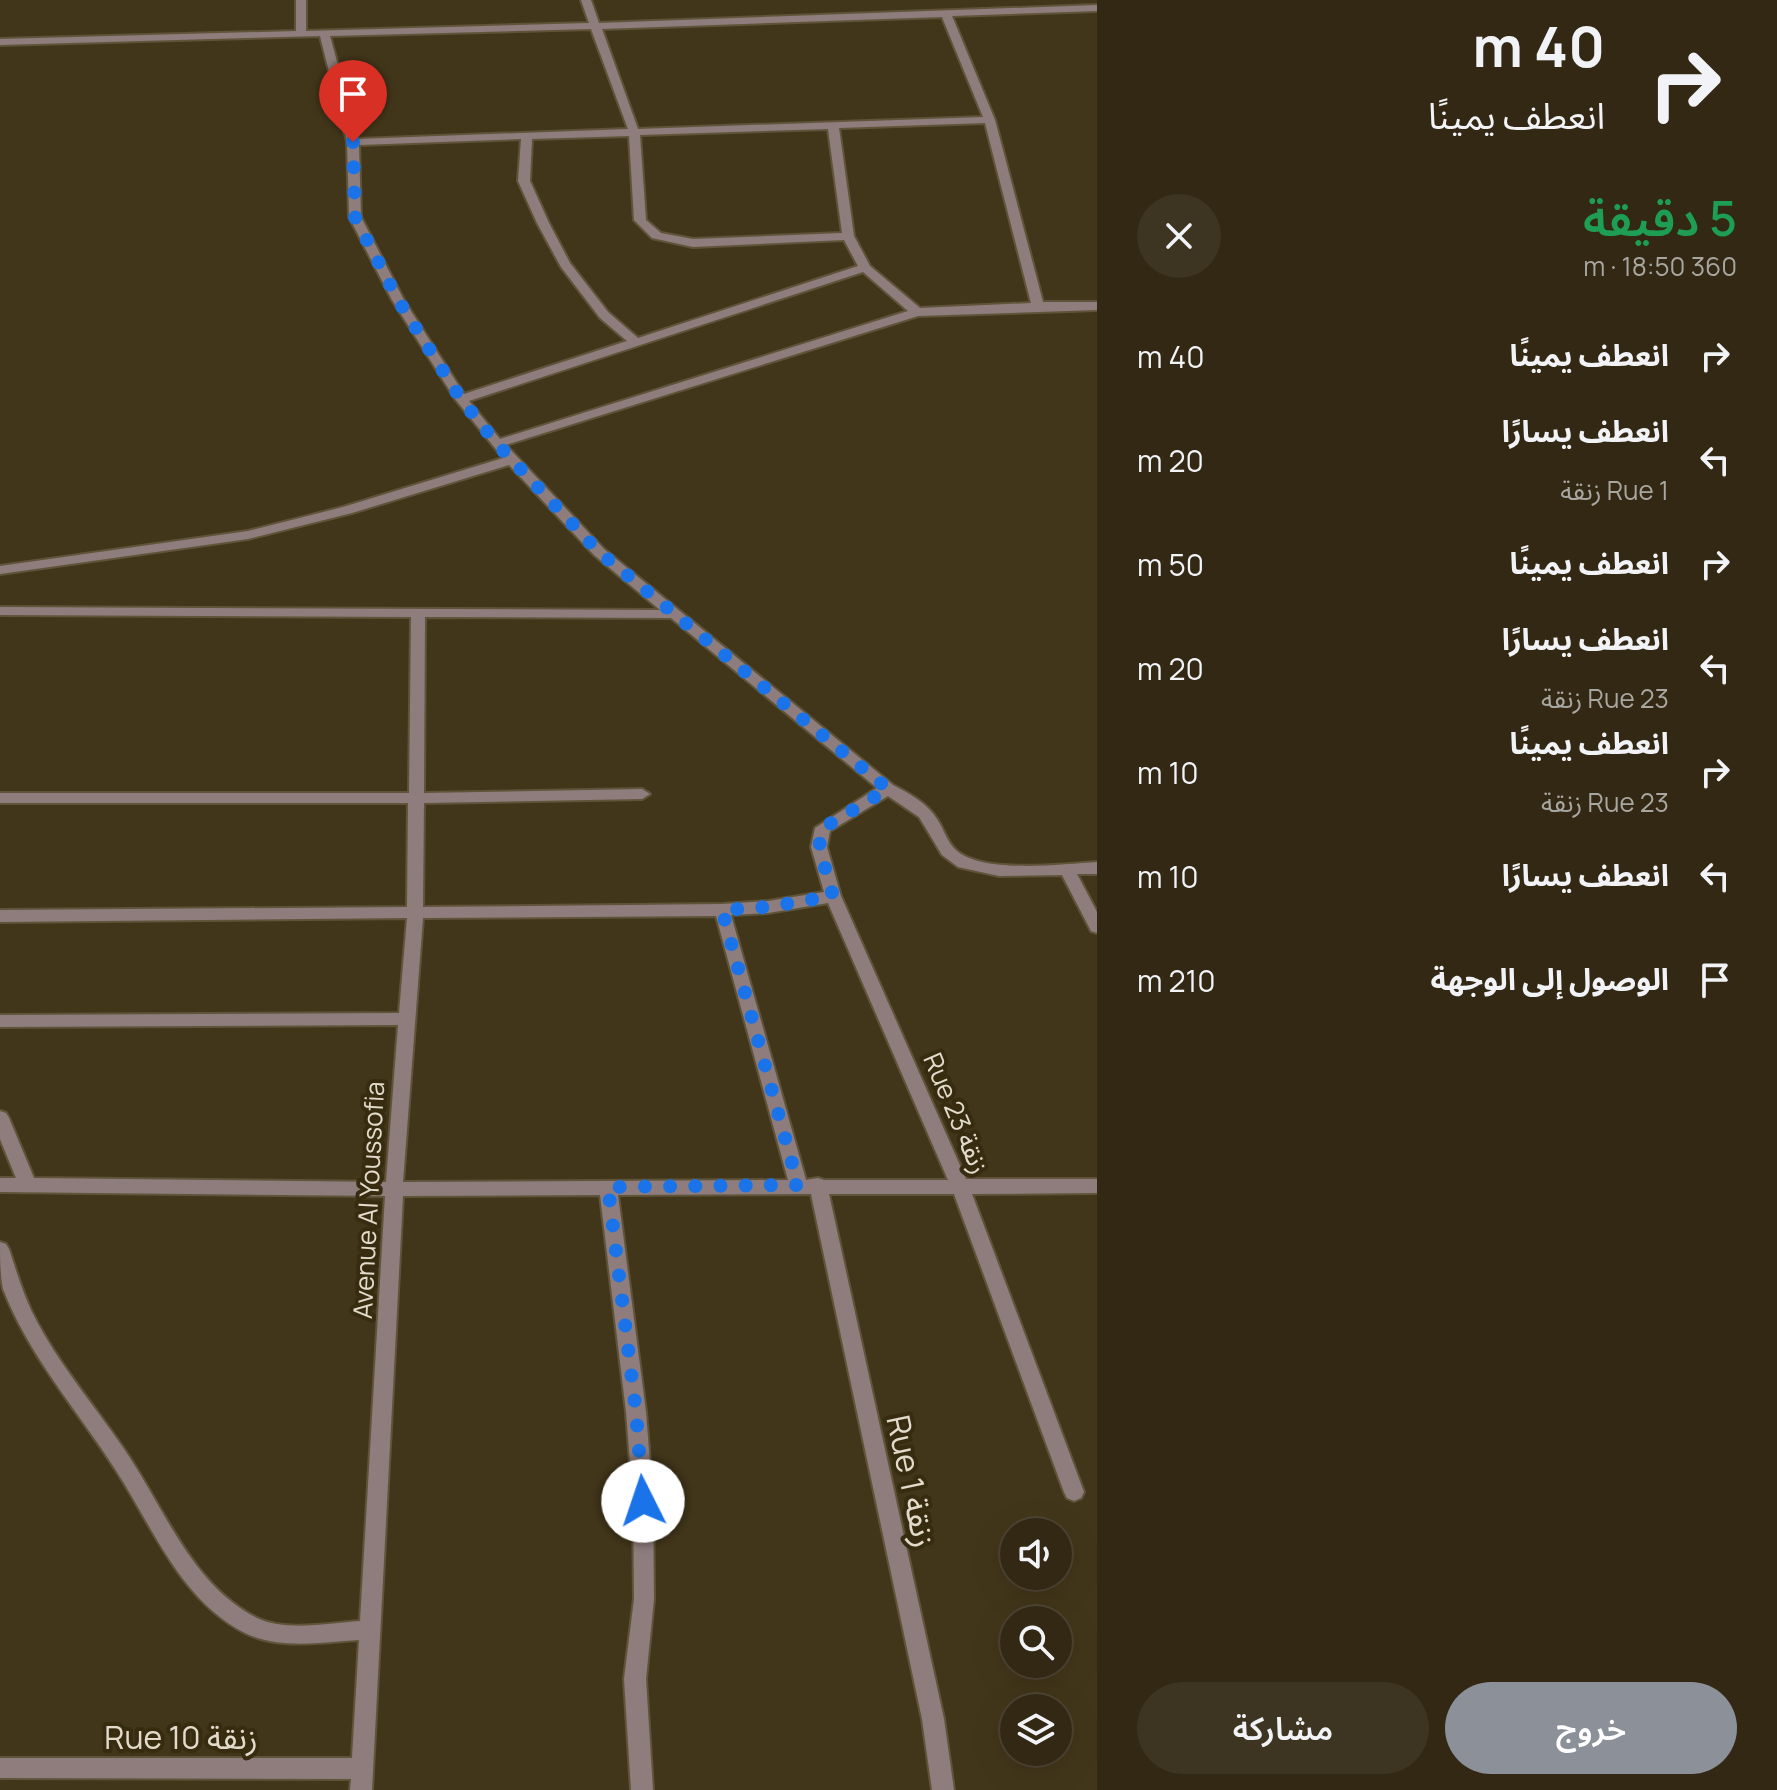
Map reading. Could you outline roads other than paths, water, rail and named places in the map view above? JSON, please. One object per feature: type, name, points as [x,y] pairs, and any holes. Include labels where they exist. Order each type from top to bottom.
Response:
[{"type":"street","points":[[301,0],[301,34]]},
{"type":"street","points":[[586,0],[634,132],[640,220],[647,231],[659,237],[693,243],[848,236]]},
{"type":"street","points":[[0,42],[594,26],[1097,8]]},
{"type":"street","points":[[946,13],[990,120],[1038,306]]},
{"type":"street","points":[[324,33],[353,142],[355,217],[398,300],[461,399],[497,444],[599,552],[888,789],[919,808],[949,854],[961,862],[995,870],[1097,868]]},
{"type":"street","points":[[353,142],[990,120]]},
{"type":"street","points":[[833,126],[848,236],[865,268],[917,312]]},
{"type":"street","points":[[527,136],[524,181],[543,223],[565,264],[604,315],[633,340]]},
{"type":"street","points":[[461,399],[633,340],[865,268]]},
{"type":"street","points":[[497,444],[917,312],[1097,306]]},
{"type":"street","points":[[0,570],[56,560],[162,551],[248,535],[311,520],[512,460]]},
{"type":"street","points":[[0,611],[676,614]]},
{"type":"street","name":"Avenue Al Youssofia","points":[[362,1780],[394,1189],[415,914],[418,613]]},
{"type":"street","name":"Rue 23 زنقة","points":[[888,789],[823,828],[819,847],[833,896],[960,1186],[1074,1492]]},
{"type":"street","points":[[0,798],[417,798],[642,794]]},
{"type":"street","points":[[1066,868],[1097,927]]},
{"type":"street","points":[[0,916],[722,910],[768,907],[833,896]]},
{"type":"street","name":"Rue 1 زنقة","points":[[722,910],[808,1185],[933,1719],[943,1790]]},
{"type":"street","points":[[0,1021],[405,1019]]},
{"type":"street","points":[[0,1118],[28,1186]]},
{"type":"street","points":[[0,1185],[394,1189],[1097,1186]]},
{"type":"street","points":[[608,1187],[636,1412],[643,1501],[644,1599],[635,1679],[642,1790]]},
{"type":"street","points":[[0,1249],[15,1296],[44,1349],[207,1594],[234,1615],[270,1633],[368,1630]]},
{"type":"street","name":"Rue 10 زنقة","points":[[0,1768],[362,1780]]}]
